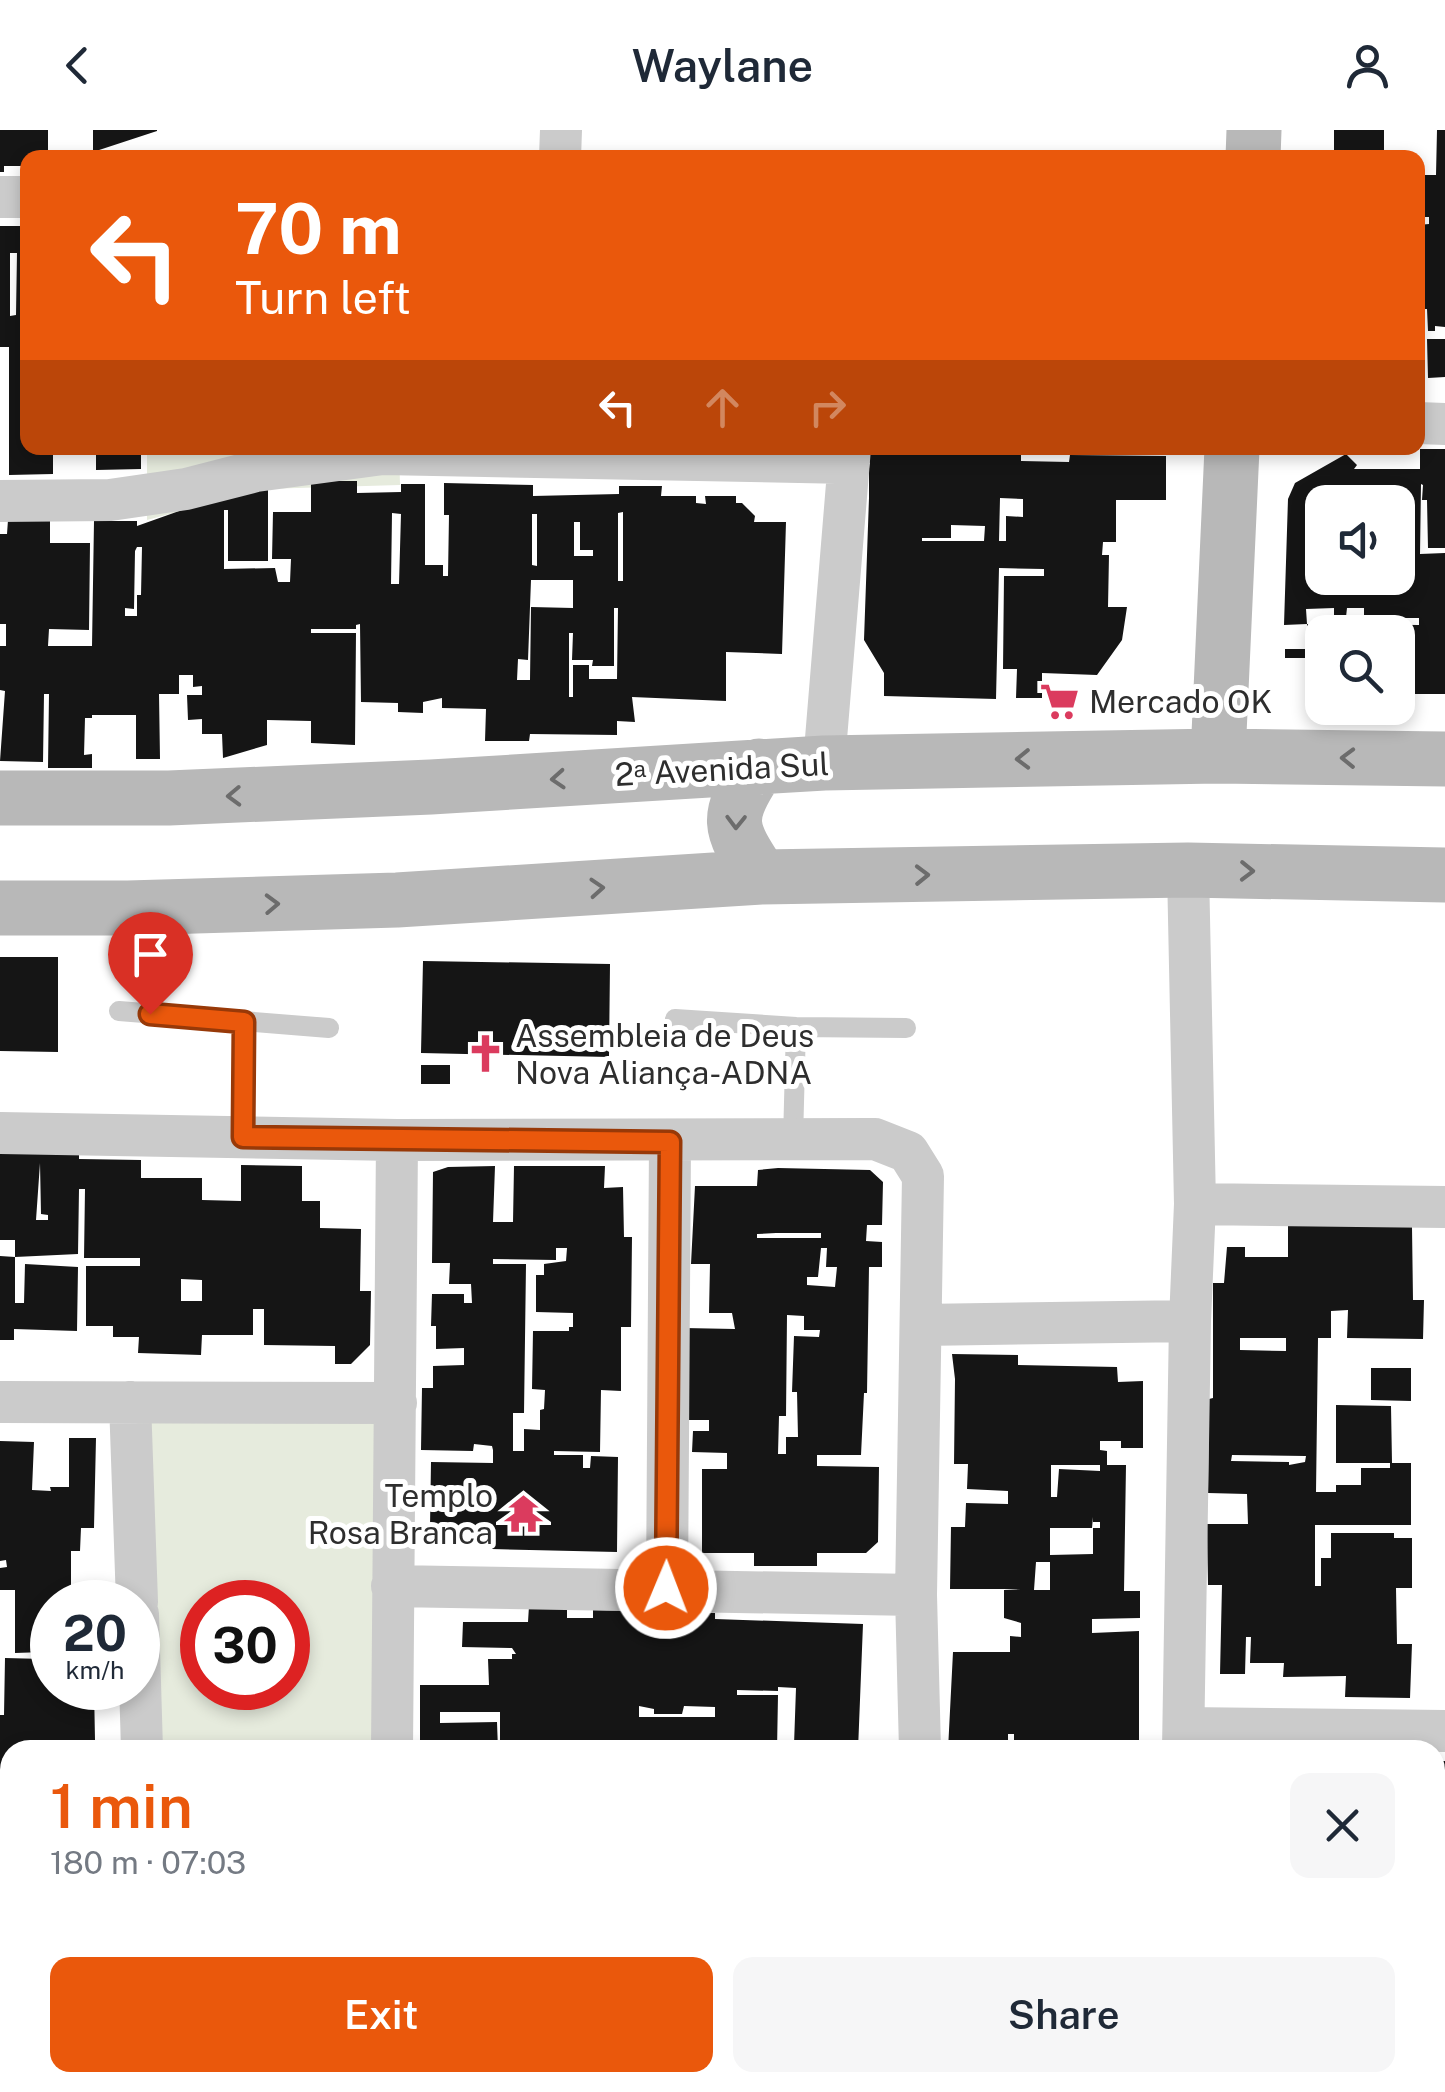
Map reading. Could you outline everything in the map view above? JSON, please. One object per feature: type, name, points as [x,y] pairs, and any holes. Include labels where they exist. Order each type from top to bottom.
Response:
[{"type":"street","points":[[0,501],[110,500],[358,455]]},
{"type":"street","points":[[824,763],[849,455]]},
{"type":"street","points":[[1218,756],[1232,455]]},
{"type":"street","name":"2ᵃ Avenida Sul","points":[[0,798],[226,796],[824,763],[1218,756],[1445,759]]},
{"type":"street","points":[[759,766],[740,794],[734,815],[736,839],[761,878]]},
{"type":"street","points":[[1188,870],[1196,1204],[1190,1321],[1183,1739],[1445,1731]]},
{"type":"street","points":[[0,908],[397,900],[761,878],[1188,870],[1445,874]]},
{"type":"street","points":[[0,1132],[670,1142],[875,1138],[908,1152],[922,1176],[916,1595],[920,1740]]},
{"type":"street","points":[[392,1740],[397,1140]]},
{"type":"street","points":[[666,1588],[670,1142]]},
{"type":"street","points":[[1196,1204],[1445,1207]]},
{"type":"street","points":[[920,1325],[1190,1321]]},
{"type":"street","points":[[0,1402],[396,1403]]},
{"type":"street","points":[[130,1402],[136,1580]]},
{"type":"street","points":[[392,1586],[916,1595]]},
{"type":"street","points":[[141,1710],[142,1740]]},
{"type":"lane","points":[[118,1010],[329,1028]]},
{"type":"lane","points":[[675,1019],[796,1027],[906,1028]]},
{"type":"lane","points":[[243,1137],[244,1022]]},
{"type":"lane","points":[[792,1140],[796,1027]]},
{"type":"shaded area","points":[[147,455],[399,455],[400,485],[263,489],[147,520]]},
{"type":"shaded area","points":[[387,1382],[379,1740],[139,1740],[139,1710],[160,1710],[160,1580],[138,1580],[137,1384]]},
{"type":"building","points":[[0,130],[48,130],[48,150],[20,150],[20,166],[4,166],[4,172],[0,172]]},
{"type":"building","points":[[93,130],[157,130],[99,150],[93,150]]},
{"type":"building","points":[[1334,130],[1384,130],[1384,150],[1334,150]]},
{"type":"building","points":[[1437,130],[1445,130],[1445,327],[1435,326],[1435,331],[1428,331],[1425,224],[1429,224],[1429,217],[1425,217],[1425,175],[1436,175]]},
{"type":"building","points":[[0,226],[20,226],[20,455],[53,455],[53,474],[9,475],[9,347],[0,347]],"holes":[[[10,253],[17,253],[16,315],[10,316]]]},
{"type":"building","points":[[1427,339],[1445,339],[1445,377],[1428,378]]},
{"type":"building","points":[[1425,449],[1445,449],[1445,548],[1428,548],[1427,500],[1422,500],[1421,484],[1420,554],[1445,553],[1445,694],[1415,694],[1415,625],[1419,625],[1419,618],[1415,615],[1364,615],[1364,608],[1347,608],[1346,615],[1334,615],[1334,608],[1306,609],[1305,624],[1284,625],[1288,499],[1295,483],[1344,455],[1357,465],[1354,469],[1420,469],[1420,455],[1425,455]]},
{"type":"building","points":[[96,455],[141,455],[141,469],[96,470]]},
{"type":"building","points":[[869,455],[1021,455],[1021,461],[1069,462],[1070,455],[1166,456],[1166,500],[1116,500],[1116,542],[1103,542],[1102,555],[1109,555],[1108,607],[1127,607],[1122,640],[1097,675],[1042,673],[1042,698],[1016,698],[1017,669],[1003,669],[1004,576],[1044,576],[1044,569],[999,568],[996,699],[884,696],[884,673],[864,640]],"holes":[[[1000,498],[1023,499],[1023,517],[1006,516],[1006,541],[999,541]],[[951,525],[985,526],[984,541],[922,541],[951,538]]]},
{"type":"building","points":[[311,481],[357,481],[357,493],[401,492],[401,484],[425,484],[425,565],[443,565],[443,576],[448,576],[449,515],[444,515],[444,483],[533,485],[533,496],[619,494],[619,486],[662,486],[661,496],[696,496],[696,503],[706,504],[705,496],[736,496],[736,503],[742,503],[755,516],[754,522],[786,522],[782,654],[726,652],[726,701],[632,697],[635,722],[617,721],[617,735],[530,734],[529,741],[485,741],[486,709],[442,708],[442,698],[423,702],[423,713],[398,712],[398,703],[361,702],[360,624],[356,629],[311,629],[311,633],[356,633],[355,745],[311,743],[311,721],[267,720],[267,745],[223,758],[222,734],[202,734],[202,719],[188,720],[187,695],[202,695],[202,686],[193,687],[193,675],[179,675],[179,694],[159,694],[160,759],[136,759],[136,715],[92,715],[85,718],[84,755],[92,754],[92,768],[48,768],[49,694],[44,694],[43,762],[0,761],[5,691],[0,690],[0,646],[6,646],[6,624],[0,624],[0,534],[7,534],[8,520],[50,521],[50,543],[90,543],[89,630],[49,629],[48,646],[92,646],[94,521],[137,521],[137,526],[268,488],[268,561],[228,561],[228,510],[224,510],[224,569],[275,568],[278,582],[290,582],[291,559],[272,559],[273,512],[311,512]],"holes":[[[623,512],[623,581],[618,581],[618,513]],[[392,513],[401,514],[399,584],[391,584]],[[532,514],[537,514],[537,566],[532,565]],[[574,522],[580,522],[580,550],[593,550],[593,556],[574,556]],[[142,547],[137,616],[125,616],[125,608],[134,609],[135,551]],[[531,580],[573,580],[573,608],[531,607],[530,680],[517,680],[518,659],[528,660]],[[614,608],[618,608],[617,679],[589,679],[589,665],[573,665],[573,697],[569,697],[569,633],[573,633],[572,660],[593,660],[592,666],[614,666]]]},
{"type":"building","points":[[1285,649],[1305,649],[1305,658],[1285,658]]},
{"type":"building","points":[[0,957],[58,957],[58,1052],[0,1051]]},
{"type":"building","points":[[423,961],[610,964],[609,1057],[421,1053]]},
{"type":"building","points":[[421,1065],[450,1065],[450,1084],[421,1084]]},
{"type":"building","points":[[0,1152],[141,1160],[141,1178],[202,1178],[202,1200],[241,1201],[241,1165],[302,1166],[302,1201],[320,1201],[320,1228],[361,1229],[360,1291],[371,1291],[370,1345],[351,1364],[335,1364],[335,1346],[264,1345],[264,1309],[253,1309],[253,1335],[202,1335],[201,1355],[138,1353],[139,1337],[113,1337],[113,1326],[86,1326],[86,1266],[140,1266],[140,1258],[84,1258],[85,1189],[79,1189],[78,1254],[15,1257],[15,1240],[0,1240]],"holes":[[[40,1163],[41,1214],[48,1215],[48,1220],[36,1220]],[[181,1279],[202,1280],[202,1301],[181,1301]]]},
{"type":"building","points":[[495,1166],[493,1222],[513,1222],[514,1166],[605,1166],[604,1188],[623,1187],[624,1237],[632,1237],[631,1327],[621,1327],[621,1391],[601,1390],[600,1452],[554,1451],[554,1455],[583,1455],[583,1468],[590,1468],[591,1456],[618,1457],[617,1552],[492,1549],[492,1532],[430,1528],[431,1462],[493,1463],[492,1446],[474,1444],[473,1451],[421,1450],[422,1388],[433,1388],[433,1366],[464,1365],[464,1348],[436,1349],[436,1326],[431,1326],[432,1294],[464,1294],[464,1303],[472,1303],[471,1284],[449,1284],[450,1263],[432,1263],[433,1172],[448,1167]],"holes":[[[556,1248],[567,1248],[566,1261],[544,1264],[544,1275],[536,1275],[536,1312],[573,1313],[573,1327],[569,1331],[533,1331],[532,1389],[545,1390],[544,1409],[540,1410],[540,1430],[524,1429],[524,1451],[513,1451],[513,1413],[524,1413],[526,1264],[493,1264],[493,1259],[556,1260]]]},
{"type":"building","points":[[758,1170],[870,1170],[883,1182],[882,1225],[867,1225],[866,1241],[882,1242],[882,1267],[869,1267],[867,1393],[861,1455],[817,1455],[817,1466],[879,1467],[878,1542],[866,1553],[817,1553],[817,1566],[754,1566],[754,1553],[702,1553],[702,1469],[727,1469],[727,1453],[692,1452],[693,1431],[709,1431],[709,1420],[688,1420],[684,1328],[735,1329],[732,1313],[709,1313],[710,1264],[691,1264],[695,1186],[757,1186]],"holes":[[[821,1233],[821,1238],[757,1238],[757,1234]],[[821,1248],[827,1248],[826,1267],[837,1267],[835,1287],[807,1285],[807,1277],[818,1277]],[[787,1315],[804,1316],[804,1330],[820,1330],[819,1337],[794,1336],[792,1392],[797,1392],[798,1437],[786,1437],[786,1454],[778,1454],[779,1416],[786,1416]]]},
{"type":"building","points":[[1288,1225],[1412,1227],[1413,1300],[1424,1300],[1423,1339],[1347,1338],[1348,1310],[1331,1311],[1331,1338],[1318,1338],[1316,1492],[1336,1492],[1336,1485],[1361,1485],[1361,1468],[1390,1468],[1390,1463],[1336,1463],[1336,1405],[1391,1406],[1392,1463],[1411,1463],[1411,1525],[1315,1525],[1315,1586],[1321,1586],[1321,1558],[1331,1558],[1331,1533],[1394,1533],[1394,1538],[1412,1538],[1412,1588],[1396,1588],[1397,1644],[1412,1644],[1410,1698],[1345,1697],[1346,1676],[1283,1677],[1284,1663],[1250,1663],[1251,1637],[1246,1637],[1245,1674],[1220,1674],[1222,1585],[1208,1585],[1207,1524],[1248,1524],[1247,1494],[1208,1493],[1213,1283],[1224,1283],[1227,1247],[1245,1247],[1245,1257],[1288,1257]],"holes":[[[1240,1338],[1286,1338],[1286,1351],[1240,1350]],[[1232,1455],[1306,1456],[1305,1462],[1289,1465],[1231,1461]]]},
{"type":"building","points":[[0,1256],[15,1257],[15,1303],[24,1303],[25,1264],[78,1267],[77,1331],[14,1329],[14,1340],[0,1340]]},
{"type":"building","points":[[952,1354],[1018,1355],[1018,1365],[1117,1367],[1118,1382],[1143,1381],[1143,1448],[1121,1448],[1121,1441],[1100,1441],[1100,1450],[1107,1451],[1107,1465],[1126,1465],[1124,1591],[1140,1591],[1140,1618],[1092,1619],[1092,1633],[1139,1631],[1139,1740],[1014,1740],[1014,1734],[1008,1734],[1008,1740],[949,1740],[953,1652],[1010,1652],[1010,1636],[1021,1637],[1021,1623],[1004,1618],[1004,1590],[1021,1589],[950,1589],[951,1527],[965,1527],[966,1503],[1008,1504],[1008,1491],[967,1489],[968,1464],[954,1464]],"holes":[[[1051,1465],[1100,1465],[1100,1471],[1059,1469],[1057,1497],[1051,1497]],[[1093,1517],[1093,1522],[1100,1522],[1100,1528],[1093,1528],[1093,1554],[1050,1555],[1050,1528],[1092,1528]],[[1036,1562],[1050,1562],[1050,1590],[1034,1590]]]},
{"type":"building","points":[[1371,1368],[1411,1368],[1411,1401],[1371,1400]]},
{"type":"building","points":[[69,1438],[96,1438],[94,1528],[81,1528],[80,1551],[71,1551],[71,1580],[30,1580],[30,1652],[15,1653],[15,1590],[0,1590],[0,1568],[7,1567],[6,1560],[0,1561],[0,1441],[34,1442],[32,1490],[51,1491],[50,1487],[69,1487]]},
{"type":"building","points":[[529,1606],[567,1607],[567,1618],[593,1618],[593,1610],[655,1611],[715,1613],[715,1619],[863,1624],[858,1740],[794,1740],[796,1688],[778,1687],[778,1691],[737,1690],[737,1695],[778,1695],[777,1740],[500,1740],[500,1712],[440,1712],[440,1723],[497,1722],[498,1740],[420,1740],[420,1685],[489,1685],[488,1659],[512,1659],[512,1654],[516,1654],[512,1648],[462,1647],[463,1622],[528,1622]],"holes":[[[639,1706],[654,1709],[654,1714],[682,1714],[684,1706],[715,1707],[715,1717],[639,1717]]]},
{"type":"building","points":[[5,1658],[30,1659],[30,1710],[94,1710],[95,1740],[0,1740],[0,1715],[4,1715]]},
{"type":"place","name":"Mercado OK","points":[[1059,701]]},
{"type":"place","name":"Assembleia de Deus Nova Aliança-ADNA","points":[[485,1053]]},
{"type":"place","name":"Templo Rosa Branca","points":[[523,1513]]},
{"type":"route","points":[[150,1014],[244,1022],[243,1137],[670,1142],[666,1588]]}]
